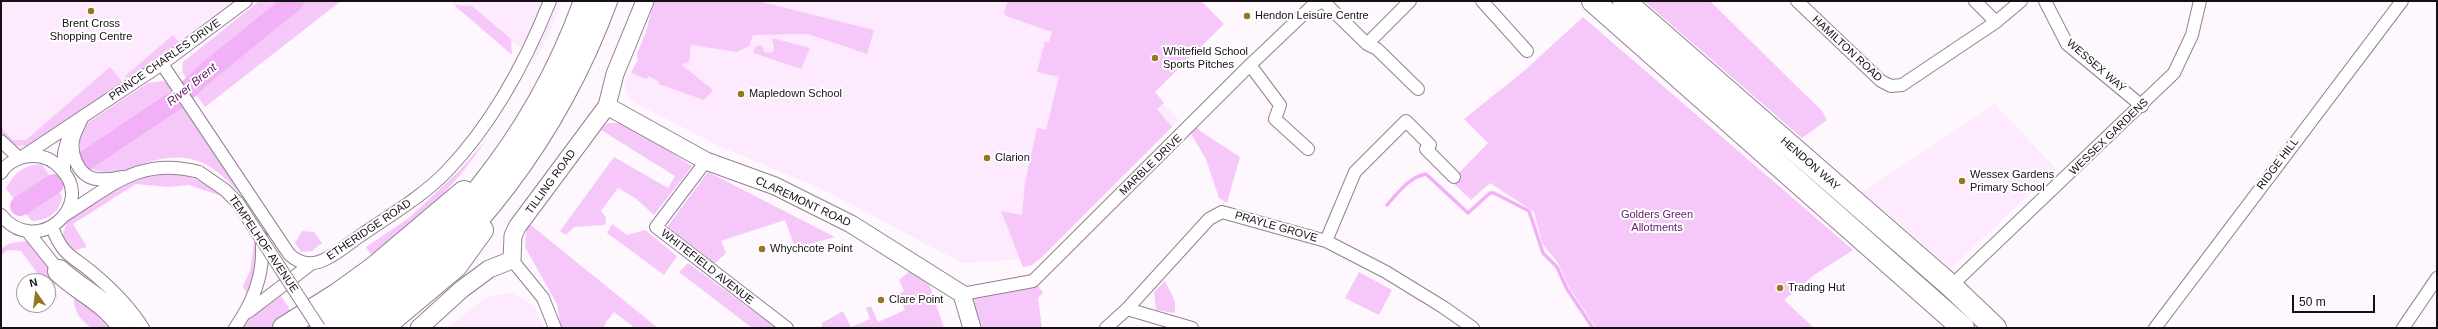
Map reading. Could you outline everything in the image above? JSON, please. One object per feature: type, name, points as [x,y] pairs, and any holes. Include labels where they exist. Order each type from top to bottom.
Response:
[{"type":"highway","points":[[382,328],[456,266],[472,247],[485,225],[495,185],[544,96],[585,1]]},
{"type":"highway","points":[[354,328],[408,275],[447,226],[495,185],[541,133],[570,83],[606,1]]},
{"type":"highway","name":"HENDON WAY","points":[[1592,1],[1963,328]]},
{"type":"highway","name":"HENDON WAY","points":[[1624,1],[1951,286],[1995,328]]},
{"type":"highway","points":[[284,328],[368,272],[411,238],[440,210],[462,193],[495,185]]},
{"type":"highway","points":[[59,271],[68,280],[108,308],[124,328]]},
{"type":"highway","points":[[320,328],[378,289],[408,275]]},
{"type":"street","name":"PRINCE CHARLES DRIVE","points":[[1,173],[11,162],[21,158],[162,64],[246,1]]},
{"type":"street","name":"ETHERIDGE ROAD","points":[[245,314],[311,264],[330,257],[416,197],[447,171],[489,118],[533,39],[550,1]]},
{"type":"street","name":"TILLING ROAD","points":[[512,260],[513,236],[517,227],[607,106],[615,74],[645,1]]},
{"type":"street","name":"MARBLE DRIVE","points":[[962,294],[1033,281],[1250,65],[1310,8],[1322,1],[1367,44],[1377,49],[1418,89]]},
{"type":"street","points":[[1367,44],[1410,1]]},
{"type":"street","points":[[1482,1],[1527,51]]},
{"type":"street","name":"HAMILTON ROAD","points":[[1798,1],[1881,81],[1891,86],[1902,85],[1996,22]]},
{"type":"street","points":[[1975,1],[1996,22],[2021,1]]},
{"type":"street","name":"WESSEX WAY","points":[[2045,1],[2067,44],[2142,106]]},
{"type":"street","name":"WESSEX GARDENS","points":[[1951,286],[2142,106],[2174,73],[2192,35],[2200,1]]},
{"type":"street","name":"RIDGE HILL","points":[[2154,328],[2402,1]]},
{"type":"street","points":[[162,64],[289,254],[300,263],[311,264]]},
{"type":"street","points":[[1250,65],[1280,105],[1275,119],[1308,149]]},
{"type":"street","name":"CLAREMONT ROAD","points":[[607,106],[706,161],[775,186],[851,224],[962,294]]},
{"type":"street","name":"PRINCE CHARLES DRIVE","points":[[65,215],[71,197],[66,175],[64,153],[69,134],[83,116]]},
{"type":"street","name":"TEMPELHOF AVENUE","points":[[83,116],[72,145],[75,161],[88,176],[106,180]]},
{"type":"street","points":[[1326,241],[1358,168],[1406,121],[1430,145],[1426,149],[1454,177]]},
{"type":"street","points":[[1,141],[21,158],[46,158],[56,163],[66,175]]},
{"type":"street","name":"WHITEFIELD AVENUE","points":[[706,161],[656,227],[787,328]]},
{"type":"street","name":"TEMPELHOF AVENUE","points":[[66,175],[95,182],[127,177],[157,167],[178,167],[199,172],[225,190],[238,204],[320,328]]},
{"type":"street","name":"TEMPELHOF AVENUE","points":[[52,227],[65,215],[127,177]]},
{"type":"street","points":[[235,328],[245,314],[258,286],[264,254],[255,203]]},
{"type":"street","name":"PRAYLE GROVE","points":[[1106,328],[1127,309],[1209,219],[1217,213],[1228,212],[1326,241],[1386,272],[1443,307],[1472,328]]},
{"type":"street","points":[[1,215],[14,227],[28,232],[40,232],[52,227],[59,246],[69,257],[86,267],[119,297],[135,314],[143,328]]},
{"type":"street","points":[[28,232],[59,271]]},
{"type":"street","points":[[419,328],[462,289],[489,269],[512,260],[529,279],[542,298],[555,328]]},
{"type":"street","points":[[2403,328],[2437,278]]},
{"type":"street","points":[[962,294],[972,328]]},
{"type":"street","points":[[1127,309],[1192,328]]},
{"type":"shaded area","points":[[1,1],[244,1],[22,157],[1,141]]},
{"type":"shaded area","points":[[450,1],[562,1],[550,32],[535,61],[472,6],[454,5]]},
{"type":"shaded area","name":"Clarion","points":[[654,1],[1064,1],[1179,120],[1041,258],[962,263],[822,189],[719,146],[630,100],[625,88],[626,80],[638,60],[637,54],[646,32]]},
{"type":"shaded area","name":"Wessex Gardens Primary School","points":[[1995,104],[2056,169],[1951,268],[1862,192]]},
{"type":"shaded area","points":[[513,293],[534,306],[545,328],[447,328],[488,296]]},
{"type":"green space","points":[[259,1],[287,1],[242,40],[187,81],[182,70],[183,62]]},
{"type":"green space","points":[[303,1],[341,1],[205,107],[195,93],[217,72]]},
{"type":"green space","points":[[654,1],[758,1],[874,30],[867,54],[808,34],[753,35],[749,46],[737,52],[691,45],[689,62],[682,65],[713,90],[704,100],[659,84],[658,81],[649,76],[646,79],[631,73],[638,60],[637,54],[646,32]]},
{"type":"green space","points":[[1008,1],[1201,1],[1224,24],[1155,92],[1164,103],[1157,109],[1172,127],[1041,258],[1032,265],[1023,267],[1001,211],[1022,215],[1025,183],[1037,128],[1046,130],[1059,77],[1037,72],[1045,41],[1049,43],[1052,32],[1006,16],[1004,12]]},
{"type":"green space","points":[[1644,1],[1710,1],[1822,111],[1827,120],[1802,138]]},
{"type":"green space","points":[[454,5],[472,6],[511,39],[512,55]]},
{"type":"green space","name":"Golders Green Allotments","points":[[1583,17],[1853,250],[1814,275],[1784,300],[1814,328],[1596,328],[1569,287],[1558,263],[1542,243],[1534,212],[1490,183],[1471,200],[1451,181],[1488,143],[1464,119],[1524,71]]},
{"type":"green space","points":[[173,35],[180,43],[130,77],[124,77]]},
{"type":"green space","points":[[772,38],[810,48],[801,69],[753,53],[755,47],[761,45],[765,52],[772,53],[774,49]]},
{"type":"green space","points":[[110,67],[121,80],[122,86],[29,145],[14,145],[6,141],[2,131],[1,117],[3,130],[13,140],[26,140]]},
{"type":"green space","points":[[163,81],[172,85],[177,92],[80,155],[80,136],[87,123],[148,83]]},
{"type":"green space","points":[[185,103],[251,206],[226,179],[214,169],[202,162],[188,158],[173,157],[156,160],[113,172],[102,172],[90,168]]},
{"type":"green space","points":[[608,123],[625,123],[692,166],[654,215],[635,198],[618,188],[601,211],[606,217],[605,225],[574,227],[566,235],[560,231],[614,157],[668,188],[675,176],[601,130]]},
{"type":"green space","points":[[1196,125],[1200,131],[1240,157],[1227,203],[1219,198],[1206,159],[1190,132]]},
{"type":"green space","points":[[488,138],[461,174],[418,223],[372,256],[366,247],[409,218],[459,171]]},
{"type":"green space","points":[[42,164],[51,178],[16,201],[6,189],[12,178],[24,168]]},
{"type":"green space","points":[[172,171],[209,184],[224,197],[189,185],[169,187],[136,184],[73,224],[87,247],[75,250],[64,245],[63,234],[67,221],[142,173]]},
{"type":"green space","points":[[708,172],[835,237],[795,248],[785,220],[721,241],[726,253],[714,264],[667,227]]},
{"type":"green space","points":[[58,189],[62,197],[61,203],[56,211],[48,217],[32,221],[24,212]]},
{"type":"green space","points":[[527,222],[658,328],[635,328],[614,312],[606,322],[604,328],[561,328],[557,304],[525,247]]},
{"type":"green space","points":[[612,224],[627,235],[645,230],[677,256],[664,275],[607,233]]},
{"type":"green space","points":[[302,231],[314,232],[322,243],[312,251],[301,252],[295,243]]},
{"type":"green space","points":[[28,241],[52,273],[37,273],[21,251],[8,250],[1,255],[1,249],[10,243]]},
{"type":"green space","points":[[254,243],[261,254],[252,292],[246,292],[243,286],[250,271]]},
{"type":"green space","points":[[688,263],[776,328],[752,328],[679,272]]},
{"type":"green space","points":[[913,268],[930,286],[944,328],[822,328],[822,323],[843,311],[851,327],[870,319],[866,308],[871,306],[878,322],[905,310],[898,294],[904,291],[899,280]]},
{"type":"green space","points":[[1359,272],[1392,290],[1379,315],[1345,298]]},
{"type":"green space","points":[[1165,281],[1175,301],[1175,313],[1156,310],[1154,292]]},
{"type":"green space","points":[[1037,284],[1043,293],[1038,298],[1042,328],[982,328],[971,297]]},
{"type":"green space","points":[[82,294],[121,328],[91,328],[87,325],[81,319],[74,304],[74,299]]},
{"type":"green space","points":[[281,296],[294,316],[274,328],[243,328],[250,318]]},
{"type":"waterway","name":"River Brent","points":[[85,161],[179,98],[207,72],[294,1]]},
{"type":"waterway","points":[[1387,205],[1414,178],[1426,174],[1468,213],[1490,193],[1494,193],[1529,211],[1543,253],[1557,267],[1567,289],[1593,328]]},
{"type":"waterway","name":"River Brent","points":[[20,206],[54,184]]},
{"type":"place","name":"Brent Cross Shopping Centre","points":[[91,11]]},
{"type":"place","name":"Hendon Leisure Centre","points":[[1247,16]]},
{"type":"place","name":"Whitefield School Sports Pitches","points":[[1155,58]]},
{"type":"place","name":"Mapledown School","points":[[741,94]]},
{"type":"place","name":"Clarion","points":[[987,158]]},
{"type":"place","name":"Wessex Gardens Primary School","points":[[1962,181]]},
{"type":"place","name":"Whychcote Point","points":[[762,249]]},
{"type":"place","name":"Trading Hut","points":[[1780,288]]},
{"type":"place","name":"Clare Point","points":[[881,300]]}]
